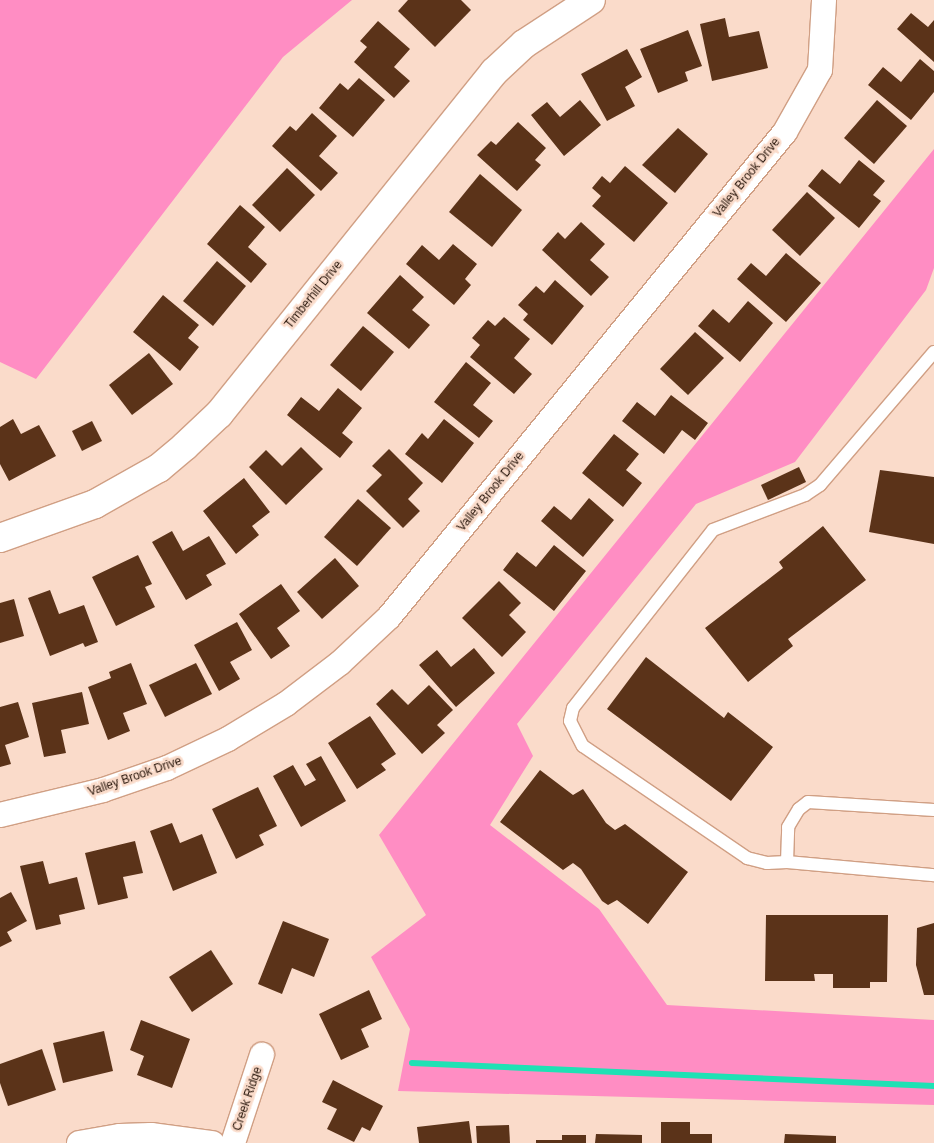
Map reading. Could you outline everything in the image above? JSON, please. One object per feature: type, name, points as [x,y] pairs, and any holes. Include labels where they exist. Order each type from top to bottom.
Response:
[{"type":"street","name":"Timberhill Drive","points":[[0,538],[95,504],[159,468],[185,446],[218,414],[494,72],[524,44],[591,0]]},
{"type":"street","name":"Valley Brook Drive","points":[[0,815],[102,790],[167,768],[228,739],[301,693],[340,663],[389,617],[785,132],[820,70],[824,0]]},
{"type":"street","name":"Creek Ridge","points":[[233,1143],[262,1054]]},
{"type":"street","points":[[79,1143],[120,1136],[150,1135],[212,1143]]},
{"type":"lane","points":[[934,352],[820,485],[805,495],[713,530],[574,708],[570,722],[583,746],[747,858],[766,863],[787,862],[934,875]]},
{"type":"lane","points":[[787,862],[788,826],[799,809],[808,802],[934,810]]},
{"type":"shaded area","points":[[0,0],[352,0],[283,57],[36,379],[0,362]]},
{"type":"shaded area","points":[[934,149],[934,268],[926,290],[795,462],[696,504],[517,724],[533,756],[490,825],[599,909],[667,1005],[934,1020],[934,1105],[398,1091],[410,1029],[371,957],[426,915],[379,835]]},
{"type":"building","points":[[408,0],[461,0],[471,10],[435,47],[398,11]]},
{"type":"building","points":[[911,13],[928,27],[934,20],[934,62],[897,29]]},
{"type":"building","points":[[725,18],[729,37],[759,31],[768,68],[712,81],[700,24]]},
{"type":"building","points":[[378,21],[410,49],[394,67],[410,81],[394,98],[354,62],[367,47],[360,41]]},
{"type":"building","points":[[688,30],[702,66],[685,72],[688,81],[658,93],[640,49]]},
{"type":"building","points":[[627,49],[642,77],[625,87],[635,106],[607,121],[581,74]]},
{"type":"building","points":[[920,59],[934,71],[934,92],[911,120],[868,85],[883,67],[901,82]]},
{"type":"building","points":[[359,78],[385,100],[353,137],[319,108],[340,83],[348,90]]},
{"type":"building","points":[[580,100],[601,125],[564,156],[531,115],[547,102],[560,117]]},
{"type":"building","points":[[877,100],[907,126],[874,164],[844,138]]},
{"type":"building","points":[[312,113],[337,136],[319,156],[338,173],[321,191],[272,146],[290,126],[296,131]]},
{"type":"building","points":[[518,122],[546,148],[535,160],[541,165],[517,191],[477,155],[491,141],[496,145]]},
{"type":"building","points":[[678,128],[708,154],[675,193],[642,165]]},
{"type":"building","points":[[859,160],[885,181],[873,195],[881,201],[859,228],[808,186],[822,169],[840,184]]},
{"type":"building","points":[[625,166],[668,203],[634,242],[592,206],[601,196],[592,188],[602,176],[610,183]]},
{"type":"building","points":[[287,168],[315,195],[280,232],[252,205]]},
{"type":"building","points":[[480,174],[522,210],[492,247],[449,212]]},
{"type":"building","points":[[807,192],[835,218],[800,256],[772,230]]},
{"type":"building","points":[[240,205],[265,227],[248,247],[267,264],[251,283],[207,244]]},
{"type":"building","points":[[581,222],[605,244],[590,260],[609,277],[591,296],[542,250],[558,232],[565,239]]},
{"type":"building","points":[[453,244],[477,264],[465,279],[471,285],[454,305],[406,264],[422,245],[439,260]]},
{"type":"building","points":[[786,253],[821,283],[786,322],[737,279],[751,263],[766,276]]},
{"type":"building","points":[[217,261],[246,286],[213,326],[183,301]]},
{"type":"building","points":[[400,275],[424,297],[412,310],[430,325],[409,349],[367,313]]},
{"type":"building","points":[[555,280],[584,306],[552,345],[523,320],[528,314],[518,305],[536,286],[544,293]]},
{"type":"building","points":[[163,295],[199,325],[188,338],[199,347],[180,371],[133,332]]},
{"type":"building","points":[[748,301],[773,323],[740,362],[698,326],[713,309],[729,323]]},
{"type":"building","points":[[504,317],[530,339],[514,358],[532,374],[514,394],[470,357],[480,345],[472,338],[488,320],[495,326]]},
{"type":"building","points":[[363,326],[394,352],[361,391],[330,365]]},
{"type":"building","points":[[695,332],[724,358],[688,395],[660,369]]},
{"type":"building","points":[[149,353],[173,384],[132,415],[109,385]]},
{"type":"building","points":[[466,362],[491,383],[473,405],[493,421],[479,438],[434,402]]},
{"type":"building","points":[[338,388],[362,408],[342,433],[353,442],[340,458],[287,415],[301,397],[319,411]]},
{"type":"building","points":[[671,395],[708,423],[695,440],[682,430],[664,454],[622,421],[637,402],[655,416]]},
{"type":"building","points":[[13,419],[21,434],[39,425],[56,456],[9,481],[0,464],[0,427]]},
{"type":"building","points":[[444,419],[474,443],[442,483],[405,454],[422,433],[428,439]]},
{"type":"building","points":[[92,421],[102,441],[82,451],[72,431]]},
{"type":"building","points":[[614,434],[639,454],[626,470],[642,483],[623,507],[582,473]]},
{"type":"building","points":[[301,447],[323,469],[286,505],[249,467],[266,450],[282,466]]},
{"type":"building","points":[[389,449],[423,483],[408,499],[420,511],[403,528],[366,491],[382,475],[372,466]]},
{"type":"building","points":[[799,467],[806,482],[768,500],[761,485]]},
{"type":"building","points":[[880,470],[934,477],[934,544],[869,532]]},
{"type":"building","points":[[244,478],[270,512],[252,526],[259,535],[236,554],[203,511]]},
{"type":"building","points":[[589,498],[614,520],[583,557],[541,521],[554,506],[571,520]]},
{"type":"building","points":[[358,499],[391,528],[357,566],[324,537]]},
{"type":"building","points":[[823,526],[866,580],[788,639],[793,646],[748,682],[705,628],[783,568],[779,562]]},
{"type":"building","points":[[172,531],[183,551],[209,536],[226,564],[206,575],[212,585],[186,600],[152,542]]},
{"type":"building","points":[[554,545],[586,571],[554,611],[503,570],[517,552],[536,567]]},
{"type":"building","points":[[138,555],[152,584],[145,587],[155,607],[116,626],[92,577]]},
{"type":"building","points":[[335,558],[359,586],[322,619],[297,592]]},
{"type":"building","points":[[499,581],[521,603],[509,615],[526,632],[502,657],[462,618]]},
{"type":"building","points":[[281,584],[300,611],[277,628],[290,646],[271,659],[239,614]]},
{"type":"building","points":[[50,590],[59,614],[84,605],[98,642],[85,647],[83,643],[50,656],[28,598]]},
{"type":"building","points":[[14,599],[24,636],[0,643],[0,603]]},
{"type":"building","points":[[237,622],[252,650],[230,662],[240,679],[219,691],[194,645]]},
{"type":"building","points":[[474,648],[495,673],[456,707],[419,665],[437,650],[451,667]]},
{"type":"building","points":[[646,657],[724,718],[728,712],[773,747],[731,801],[607,709]]},
{"type":"building","points":[[131,663],[147,704],[123,713],[130,731],[108,740],[88,687],[111,678],[109,672]]},
{"type":"building","points":[[196,663],[212,694],[165,717],[149,685]]},
{"type":"building","points":[[429,685],[453,710],[437,725],[445,733],[422,754],[376,704],[392,689],[408,705]]},
{"type":"building","points":[[82,692],[89,724],[61,730],[66,753],[44,757],[32,703]]},
{"type":"building","points":[[18,702],[29,737],[5,745],[11,764],[0,767],[0,707]]},
{"type":"building","points":[[370,716],[396,754],[381,764],[386,770],[357,789],[328,743]]},
{"type":"building","points":[[321,756],[346,801],[301,827],[273,776],[293,765],[305,786],[316,780],[306,764]]},
{"type":"building","points":[[540,770],[573,795],[583,789],[606,823],[615,830],[625,824],[688,872],[648,924],[617,900],[608,905],[602,901],[581,869],[573,863],[563,870],[500,822]]},
{"type":"building","points":[[258,787],[277,826],[259,835],[264,845],[236,859],[212,809]]},
{"type":"building","points":[[172,823],[180,843],[202,834],[217,873],[173,891],[150,831]]},
{"type":"building","points":[[135,841],[143,873],[123,877],[128,898],[98,905],[85,853]]},
{"type":"building","points":[[43,861],[49,884],[77,877],[85,909],[59,915],[61,924],[36,930],[20,866]]},
{"type":"building","points":[[11,892],[27,921],[7,932],[12,941],[0,947],[0,898]]},
{"type":"building","points":[[766,915],[888,915],[887,982],[870,982],[870,988],[833,988],[833,974],[814,974],[815,981],[765,981]]},
{"type":"building","points":[[283,921],[329,939],[314,977],[292,968],[282,994],[258,984]]},
{"type":"building","points":[[934,923],[934,995],[924,995],[916,965],[917,928]]},
{"type":"building","points":[[211,950],[233,984],[192,1012],[169,977]]},
{"type":"building","points":[[369,990],[382,1019],[361,1029],[369,1047],[341,1060],[319,1014]]},
{"type":"building","points":[[141,1020],[190,1039],[172,1088],[137,1075],[144,1056],[130,1050]]},
{"type":"building","points":[[104,1031],[113,1071],[63,1083],[53,1043]]},
{"type":"building","points":[[42,1049],[56,1090],[8,1106],[0,1083],[0,1064]]},
{"type":"building","points":[[333,1080],[383,1106],[370,1131],[362,1127],[354,1142],[327,1129],[337,1109],[322,1102]]},
{"type":"building","points":[[469,1121],[472,1143],[419,1143],[417,1127]]},
{"type":"building","points":[[661,1122],[690,1122],[690,1134],[712,1134],[712,1143],[661,1143]]},
{"type":"building","points":[[509,1125],[510,1143],[477,1143],[476,1126]]},
{"type":"building","points":[[596,1134],[642,1135],[642,1143],[595,1143]]},
{"type":"building","points":[[785,1134],[836,1136],[836,1143],[784,1143]]},
{"type":"building","points":[[562,1135],[586,1135],[586,1143],[536,1143],[536,1140],[562,1140]]},
{"type":"waterway","points":[[412,1063],[934,1086]]}]
